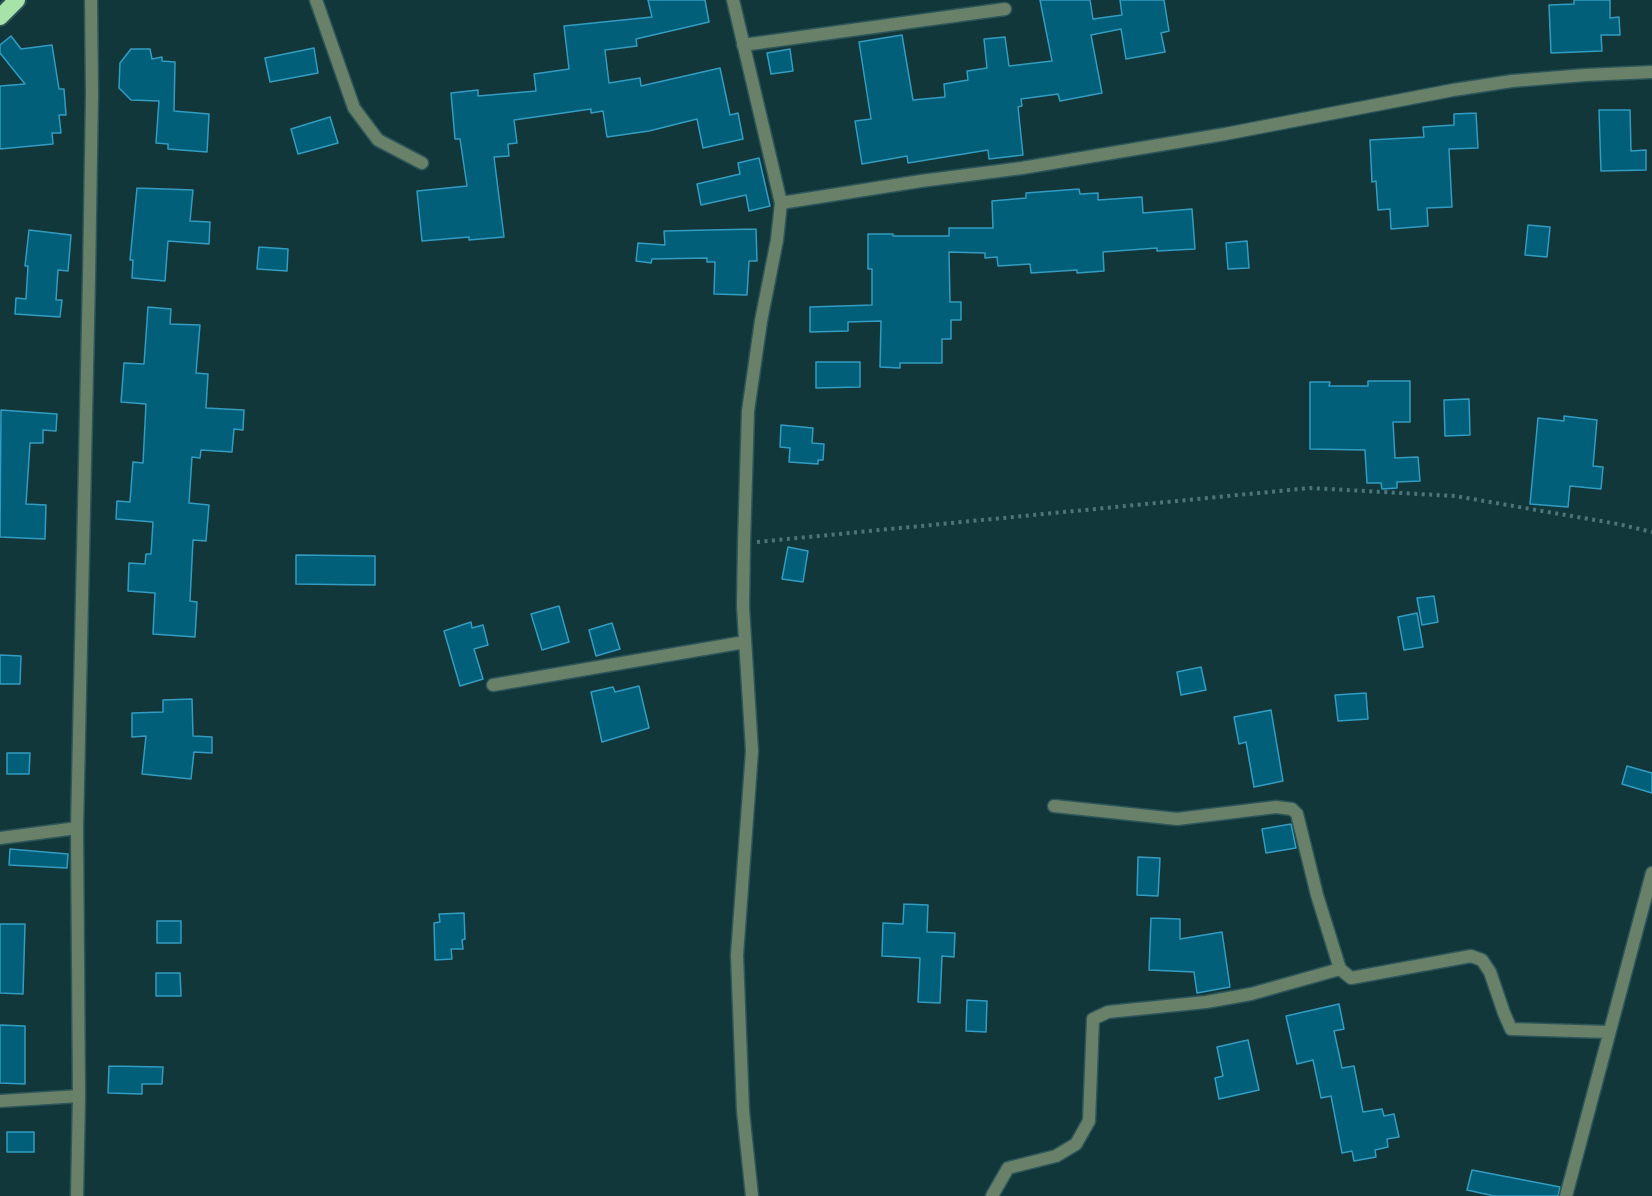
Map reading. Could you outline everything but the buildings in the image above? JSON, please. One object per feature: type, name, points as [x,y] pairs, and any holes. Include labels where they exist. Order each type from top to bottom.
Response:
[{"type":"highway","points":[[0,17],[17,0]]},
{"type":"street","points":[[77,1196],[79,1096],[77,828],[91,198],[91,0]]},
{"type":"street","points":[[316,0],[354,108],[378,140],[422,163]]},
{"type":"street","points":[[733,0],[781,203],[777,240],[761,321],[748,411],[744,543],[743,607],[752,751],[736,955],[743,1111],[752,1196]]},
{"type":"street","points":[[743,45],[1005,9]]},
{"type":"street","points":[[781,203],[910,182],[1022,168],[1214,136],[1453,90],[1512,81],[1652,72]]},
{"type":"street","points":[[493,686],[745,642]]},
{"type":"street","points":[[1054,806],[1177,819],[1276,807],[1292,809],[1297,814],[1317,895],[1340,969],[1351,978],[1471,956],[1482,960],[1490,972],[1511,1029],[1608,1032]]},
{"type":"street","points":[[0,838],[77,828]]},
{"type":"street","points":[[1566,1196],[1652,873]]},
{"type":"street","points":[[992,1196],[1008,1168],[1056,1156],[1076,1144],[1089,1121],[1093,1019],[1108,1012],[1206,1002],[1251,994],[1340,969]]},
{"type":"street","points":[[0,1101],[79,1096]]},
{"type":"path","points":[[744,543],[1310,488],[1455,496],[1652,532]]}]
